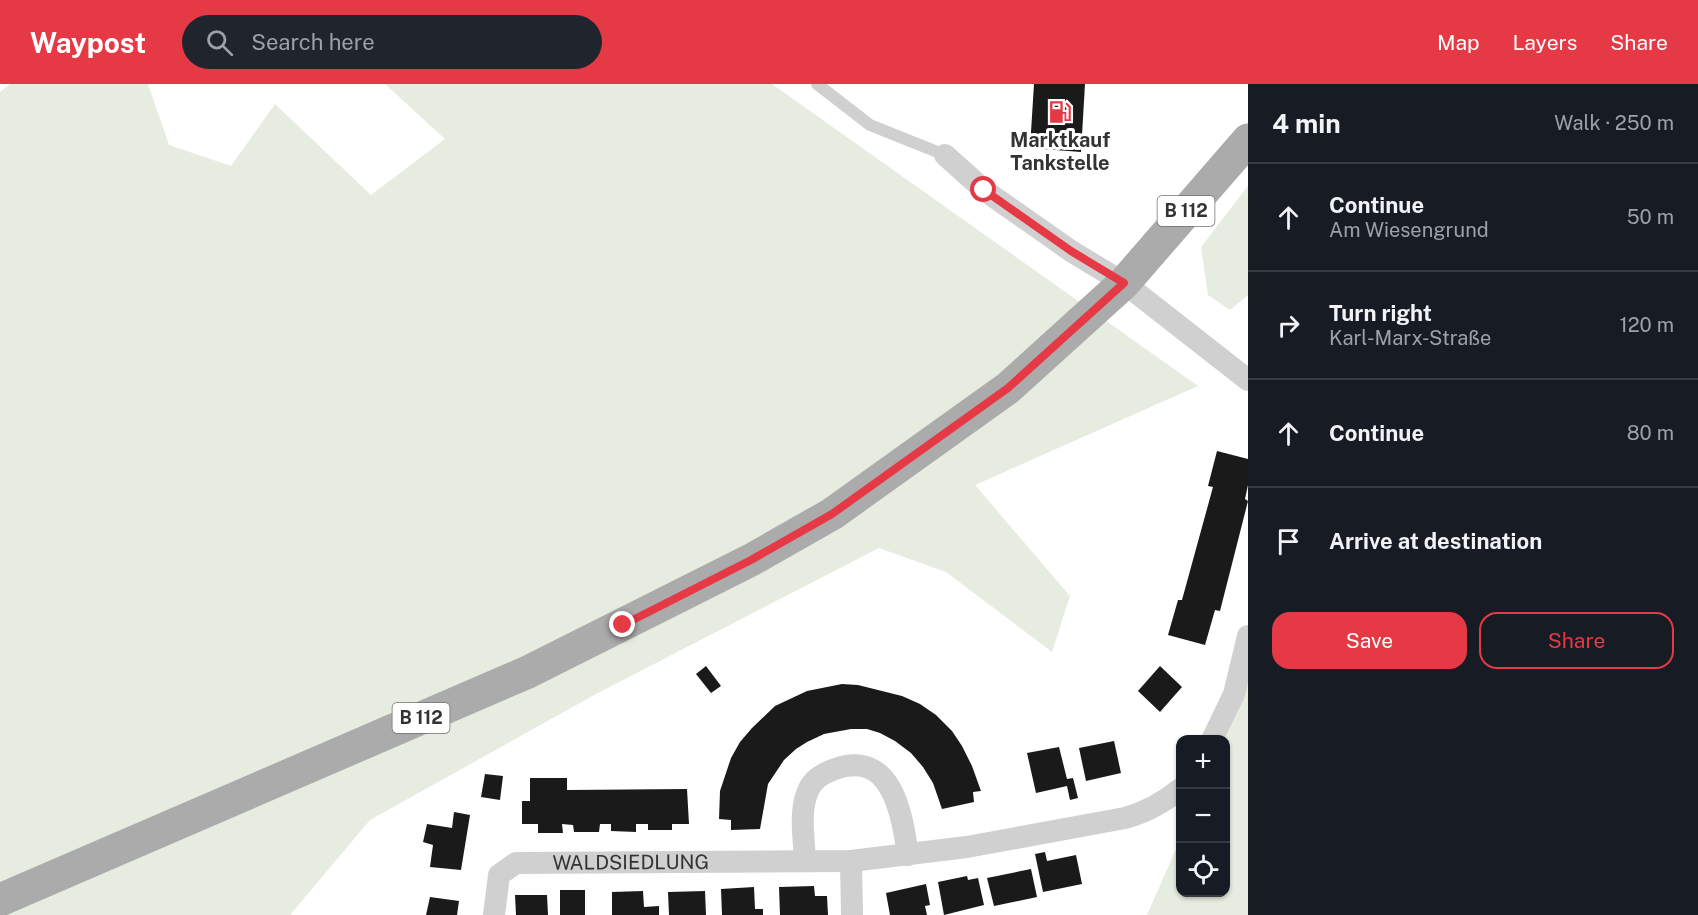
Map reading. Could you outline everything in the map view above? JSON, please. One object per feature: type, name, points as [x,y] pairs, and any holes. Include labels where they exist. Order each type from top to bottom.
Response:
[{"type":"main road","name":"B 112","points":[[0,900],[528,672],[751,560],[832,514],[1008,388],[1124,283],[1248,140]]},
{"type":"street","points":[[945,155],[984,190],[1071,251],[1124,283],[1248,380]]},
{"type":"street","points":[[1214,735],[1234,694],[1248,636]]},
{"type":"street","points":[[805,860],[804,806],[808,790],[815,779],[830,771],[843,766],[861,764],[881,776],[893,794],[902,815],[908,855]]},
{"type":"street","name":"WALDSIEDLUNG","points":[[494,915],[500,875],[516,863],[851,861],[908,855],[967,847],[1125,818],[1148,812],[1176,792]]},
{"type":"street","points":[[851,861],[852,915]]},
{"type":"lane","points":[[817,84],[870,125],[945,155]]},
{"type":"shaded area","points":[[10,84],[148,84],[169,145],[231,166],[275,104],[371,195],[445,139],[385,84],[772,84],[1198,386],[975,485],[1070,596],[1052,652],[946,572],[879,548],[596,694],[370,820],[290,915],[0,915],[0,92]]},
{"type":"shaded area","points":[[1248,186],[1248,295],[1230,310],[1208,295],[1201,247]]},
{"type":"shaded area","points":[[1248,676],[1248,915],[1147,915],[1176,849],[1176,897],[1230,897],[1230,735],[1227,735],[1240,707]]},
{"type":"building","points":[[1034,84],[1085,84],[1081,152],[1030,148]]},
{"type":"building","points":[[1217,451],[1248,459],[1248,485],[1245,499],[1248,501],[1220,611],[1215,610],[1205,645],[1168,635],[1178,600],[1182,600],[1213,487],[1208,486]]},
{"type":"building","points":[[706,666],[721,686],[711,693],[696,674]]},
{"type":"building","points":[[1160,666],[1182,687],[1160,712],[1138,691]]},
{"type":"building","points":[[842,684],[858,685],[902,696],[936,715],[952,731],[972,766],[981,791],[973,792],[974,802],[942,809],[933,783],[911,753],[880,733],[867,729],[851,729],[824,734],[796,749],[784,760],[768,784],[760,829],[731,830],[731,820],[719,819],[720,791],[731,758],[740,742],[775,706],[807,691]]},
{"type":"building","points":[[1114,741],[1121,773],[1086,781],[1079,748]]},
{"type":"building","points":[[1059,747],[1067,779],[1073,778],[1078,798],[1070,800],[1067,786],[1036,793],[1027,753]]},
{"type":"building","points":[[485,774],[503,776],[500,800],[481,797]]},
{"type":"building","points":[[530,778],[567,778],[567,790],[687,789],[689,824],[672,824],[672,830],[648,830],[648,824],[636,824],[636,832],[611,831],[611,824],[600,824],[599,832],[574,832],[573,825],[562,824],[563,833],[538,833],[538,824],[522,824],[522,801],[530,801]]},
{"type":"building","points":[[454,812],[470,815],[461,870],[430,867],[433,845],[423,842],[427,824],[452,828]]},
{"type":"building","points":[[1045,852],[1047,861],[1076,855],[1082,884],[1043,892],[1035,854]]},
{"type":"building","points":[[1031,869],[1037,897],[994,906],[987,878]]},
{"type":"building","points":[[967,876],[968,880],[978,878],[984,905],[944,915],[938,882]]},
{"type":"building","points":[[926,884],[930,905],[925,906],[927,915],[890,915],[886,893]]},
{"type":"building","points":[[814,886],[815,896],[827,896],[828,915],[780,915],[779,887]]},
{"type":"building","points":[[754,887],[755,909],[763,909],[763,915],[722,915],[721,889]]},
{"type":"building","points":[[560,890],[585,890],[585,915],[560,915]]},
{"type":"building","points":[[643,891],[644,907],[659,906],[659,915],[612,915],[612,892]]},
{"type":"building","points":[[705,891],[706,915],[669,915],[668,892]]},
{"type":"building","points":[[515,895],[547,895],[548,915],[516,915]]},
{"type":"building","points":[[430,897],[459,901],[457,915],[426,915]]},
{"type":"place","name":"Marktkauf Tankstelle","points":[[1060,112]]},
{"type":"route","points":[[623,625],[751,560],[832,514],[1008,388],[1124,283],[1071,251],[984,190]]}]
